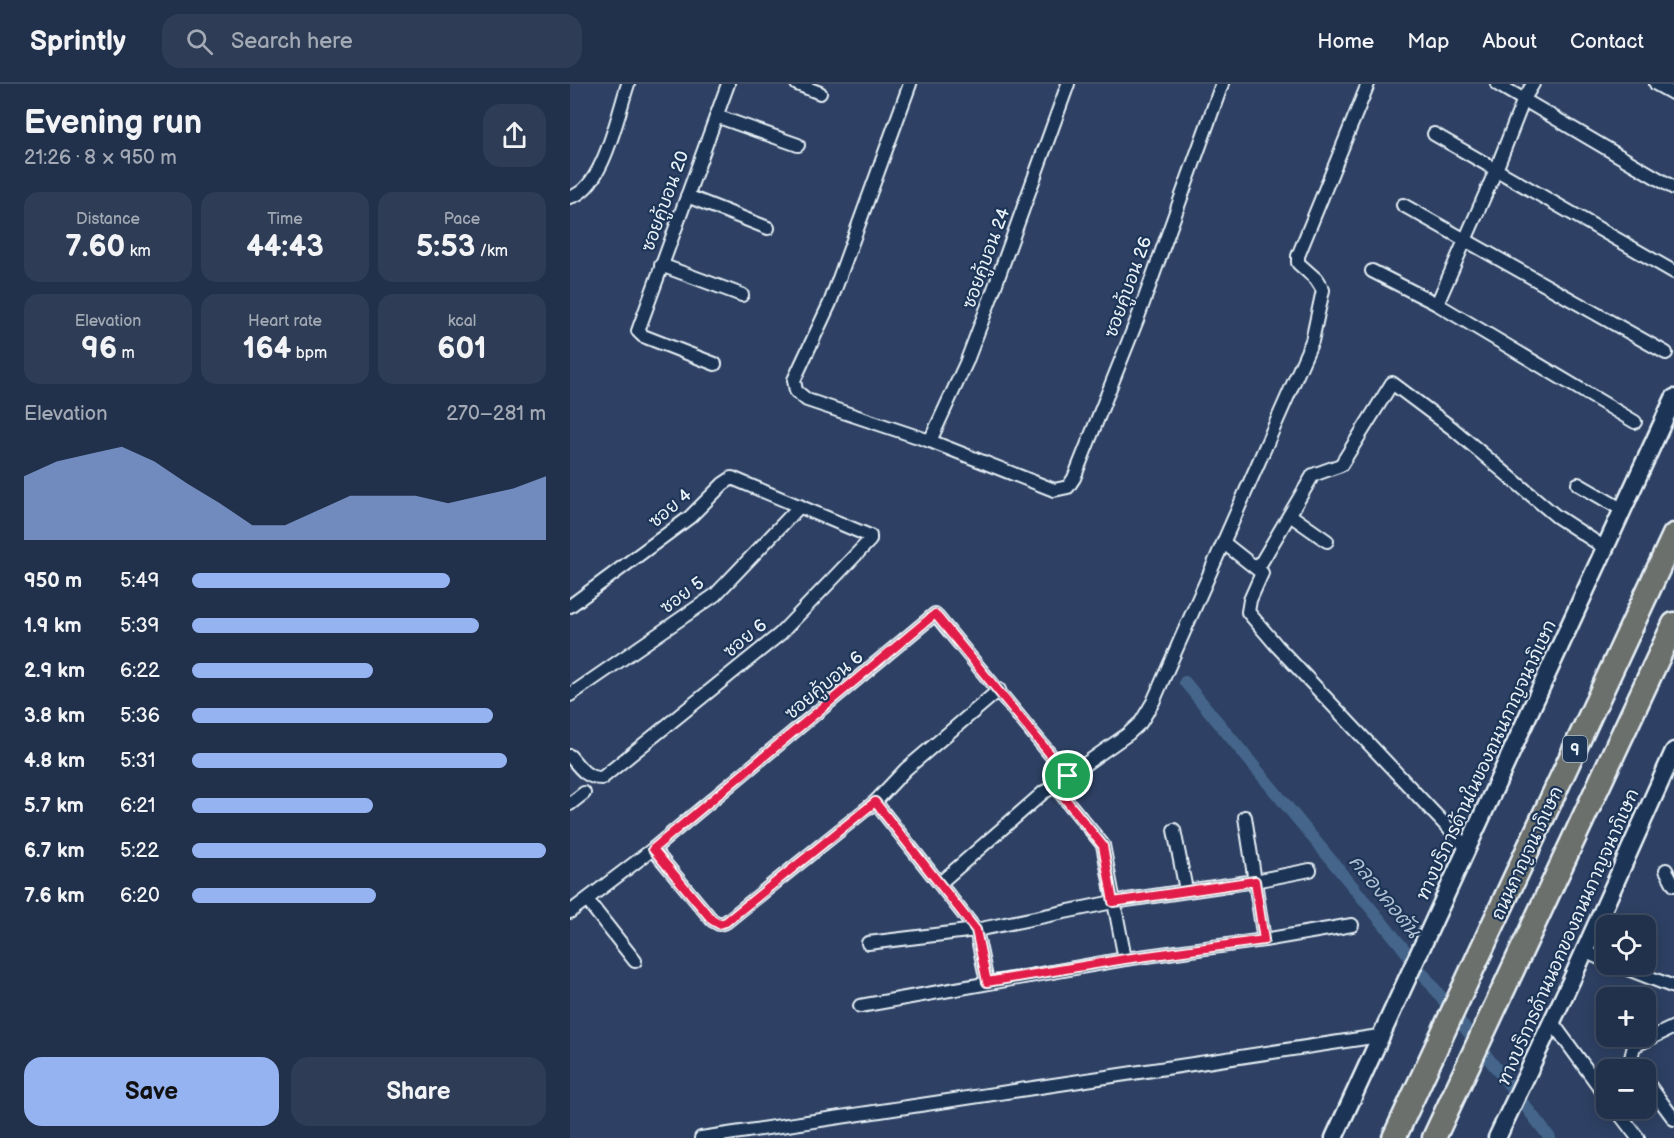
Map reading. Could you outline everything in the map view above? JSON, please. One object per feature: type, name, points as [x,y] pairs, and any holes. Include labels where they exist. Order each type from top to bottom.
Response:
[{"type":"highway","name":"ถนนกาญจนาภิเษก","points":[[1394,1138],[1674,535]]},
{"type":"highway","name":"ถนนกาญจนาภิเษก","points":[[1434,1138],[1674,624]]},
{"type":"main road","name":"ทางบริการด้านในของถนนกาญจนาภิเษก","points":[[1334,1138],[1674,398]]},
{"type":"main road","name":"ทางบริการด้านนอกของถนนกาญจนาภิเษก","points":[[1500,1131],[1542,1045],[1674,751]]},
{"type":"street","points":[[570,197],[579,195],[597,175],[628,84]]},
{"type":"street","name":"ซอยคู้บอน 20","points":[[716,364],[643,336],[638,331],[728,84]]},
{"type":"street","points":[[797,84],[820,93]]},
{"type":"street","points":[[910,84],[830,303],[794,380],[796,391],[807,399],[930,441]]},
{"type":"street","name":"ซอยคู้บอน 24","points":[[930,441],[966,363],[1068,84]]},
{"type":"street","name":"ซอยคู้บอน 26","points":[[930,441],[1054,490],[1068,487],[1074,478],[1137,320],[1222,84]]},
{"type":"street","points":[[1125,959],[1103,846],[1062,795],[1062,788],[1068,776],[1142,722],[1164,678],[1312,341],[1323,290],[1316,279],[1298,263],[1298,256],[1368,84]]},
{"type":"street","points":[[1497,84],[1674,188]]},
{"type":"street","points":[[1437,304],[1466,241],[1524,99],[1533,84]]},
{"type":"street","points":[[1656,84],[1674,94]]},
{"type":"street","points":[[716,116],[798,145]]},
{"type":"street","points":[[1434,134],[1674,272]]},
{"type":"street","points":[[687,196],[768,228]]},
{"type":"street","points":[[1403,205],[1666,353]]},
{"type":"street","points":[[661,265],[742,295]]},
{"type":"street","points":[[1372,271],[1437,304],[1635,422]]},
{"type":"street","points":[[1258,568],[1313,475],[1341,465],[1392,383],[1452,428],[1556,516],[1605,548]]},
{"type":"street","name":"ซอย 4","points":[[570,606],[690,517],[732,478],[800,506]]},
{"type":"street","points":[[1578,484],[1623,510]]},
{"type":"street","name":"ซอย 5","points":[[570,695],[715,595],[800,506]]},
{"type":"street","name":"ซอย 6","points":[[570,756],[592,778],[602,777],[780,634],[870,540],[868,535],[800,506]]},
{"type":"street","points":[[1290,515],[1327,541]]},
{"type":"street","points":[[1224,543],[1262,573],[1250,600],[1248,612],[1277,646],[1468,849]]},
{"type":"street","name":"ซอยคู้บอน 6","points":[[570,912],[653,849],[908,638],[931,616],[938,616],[1068,776]]},
{"type":"street","points":[[653,849],[712,920],[719,924],[726,922],[875,802],[906,769],[999,690]]},
{"type":"street","points":[[940,883],[1044,792],[1052,788],[1062,788]]},
{"type":"street","points":[[570,804],[584,793]]},
{"type":"street","points":[[875,802],[976,930],[987,982]]},
{"type":"street","points":[[1245,817],[1264,940]]},
{"type":"street","points":[[1174,830],[1186,890]]},
{"type":"street","points":[[868,943],[976,930],[1113,902],[1255,881],[1310,870]]},
{"type":"street","points":[[1666,870],[1674,885]]},
{"type":"street","points":[[587,900],[635,961]]},
{"type":"street","points":[[860,1006],[1125,959],[1352,925]]},
{"type":"street","points":[[1584,951],[1596,956]]},
{"type":"street","points":[[1643,975],[1674,987]]},
{"type":"street","points":[[1552,1022],[1596,1082]]},
{"type":"street","points":[[1632,1059],[1634,1046],[1674,1027]]},
{"type":"street","points":[[701,1138],[1379,1036]]},
{"type":"street","points":[[1656,1095],[1674,1119]]},
{"type":"street","points":[[1623,1119],[1638,1138]]},
{"type":"waterway","name":"คลองคอตัน","points":[[1185,682],[1400,944],[1550,1138]]},
{"type":"route","points":[[935,614],[1068,776],[1062,788],[1062,795],[1103,846],[1113,902],[1255,881],[1264,940],[1125,959],[987,982],[976,930],[875,802],[726,922],[719,924],[712,920],[653,849],[935,614]]}]
